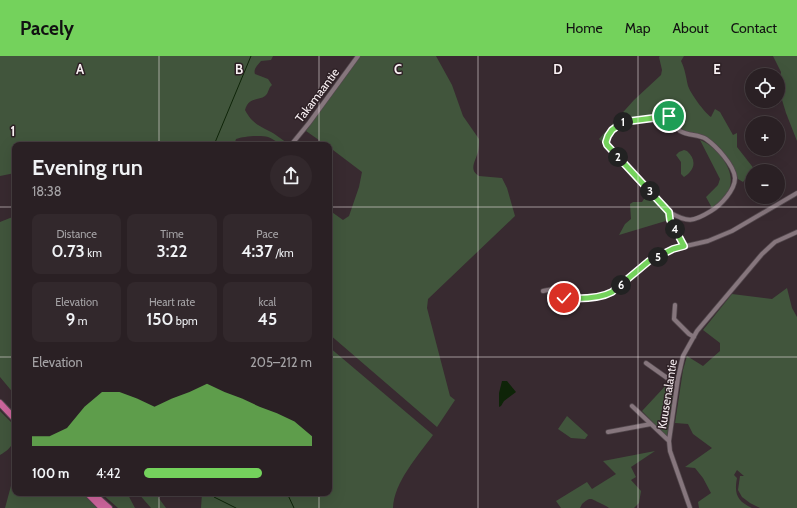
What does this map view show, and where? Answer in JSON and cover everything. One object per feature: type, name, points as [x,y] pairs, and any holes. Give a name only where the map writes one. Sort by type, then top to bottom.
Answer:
[{"type":"highway","points":[[0,402],[12,416]]},
{"type":"highway","points":[[90,496],[102,508]]},
{"type":"highway","points":[[95,496],[109,508]]},
{"type":"street","name":"Takamaantie","points":[[293,142],[309,124],[358,56]]},
{"type":"street","points":[[669,212],[684,220],[693,221],[714,209],[724,201],[733,185],[735,178],[733,169],[724,157],[706,139],[680,131],[669,116],[623,122],[612,130],[606,142],[607,145],[669,212],[670,220],[684,246]]},
{"type":"street","points":[[543,292],[553,289],[560,291],[564,298],[606,296],[649,261],[673,249],[708,241],[732,231],[797,193]]},
{"type":"street","name":"Kuusenalantie","points":[[690,508],[670,451],[669,441],[677,384],[683,356],[697,331],[762,254],[775,242],[797,232]]},
{"type":"street","points":[[675,305],[674,319],[694,337]]},
{"type":"street","points":[[646,363],[677,384]]},
{"type":"street","points":[[632,406],[669,441]]},
{"type":"street","points":[[608,432],[651,424]]},
{"type":"shaded area","points":[[0,56],[273,56],[271,60],[261,61],[255,70],[255,74],[268,79],[272,85],[265,96],[249,103],[245,110],[250,118],[256,123],[286,142],[276,142],[265,136],[257,136],[243,137],[236,139],[235,142],[12,142],[12,174],[0,176]]},
{"type":"shaded area","points":[[356,56],[436,56],[452,85],[463,116],[479,139],[478,150],[473,168],[474,171],[479,176],[502,178],[507,188],[515,216],[428,299],[427,308],[450,396],[455,400],[437,427],[332,337],[332,212],[343,220],[349,216],[359,187],[362,172],[332,149],[332,142],[322,142],[306,131]]},
{"type":"shaded area","points":[[684,56],[681,61],[688,86],[695,98],[711,117],[715,109],[720,112],[733,135],[737,133],[737,147],[750,164],[745,164],[745,180],[743,182],[738,179],[730,160],[715,143],[704,136],[683,130],[668,115],[623,121],[611,129],[605,145],[599,139],[634,100],[661,75],[662,70],[659,57]]},
{"type":"shaded area","points":[[773,56],[797,56],[797,141],[784,108],[785,68],[779,68]]},
{"type":"shaded area","points":[[700,140],[711,146],[720,155],[729,170],[731,177],[729,190],[720,202],[712,208],[706,197],[718,185],[720,179]]},
{"type":"shaded area","points":[[684,150],[690,154],[693,165],[691,171],[684,177],[681,174],[681,162],[676,155]]},
{"type":"shaded area","points":[[648,193],[668,212],[669,220],[619,235],[625,224],[631,219],[630,204],[633,202],[642,202]]},
{"type":"shaded area","points":[[12,217],[12,391],[0,377],[0,222]]},
{"type":"shaded area","points":[[787,288],[792,308],[797,317],[797,508],[760,508],[750,503],[742,497],[738,490],[740,476],[744,476],[737,470],[734,475],[737,478],[736,493],[743,503],[752,508],[699,508],[698,502],[711,493],[703,478],[695,468],[685,467],[712,448],[693,434],[688,424],[675,423],[683,370],[687,356],[703,366],[720,351],[720,343],[703,330],[732,294],[772,299]]},
{"type":"shaded area","points":[[332,350],[433,435],[402,479],[394,498],[393,508],[201,508],[202,496],[332,496]]},
{"type":"shaded area","points":[[502,381],[507,381],[516,392],[499,407],[499,393]]},
{"type":"shaded area","points":[[669,382],[675,385],[667,437],[642,411]]},
{"type":"shaded area","points":[[0,411],[12,423],[12,444],[8,450],[0,455]]},
{"type":"shaded area","points":[[567,416],[588,435],[585,439],[571,438],[558,429]]},
{"type":"shaded area","points":[[655,451],[631,467],[636,477],[631,480],[641,491],[639,503],[634,508],[609,508],[593,499],[589,499],[582,504],[580,508],[561,508],[556,501],[587,482],[592,489],[616,474],[603,461]]},
{"type":"shaded area","points":[[12,482],[12,496],[85,496],[97,508],[5,508]]},
{"type":"shaded area","points":[[104,496],[129,496],[135,508],[118,508]]},
{"type":"shaded area","points":[[141,496],[157,496],[166,508],[151,508]]},
{"type":"waterway","points":[[215,142],[251,56]]},
{"type":"waterway","points":[[213,496],[236,508]]},
{"type":"waterway","points":[[288,496],[294,508]]},
{"type":"route","points":[[564,298],[606,296],[649,261],[673,249],[684,246],[670,220],[669,212],[607,145],[606,142],[612,130],[623,122],[669,116]]}]
